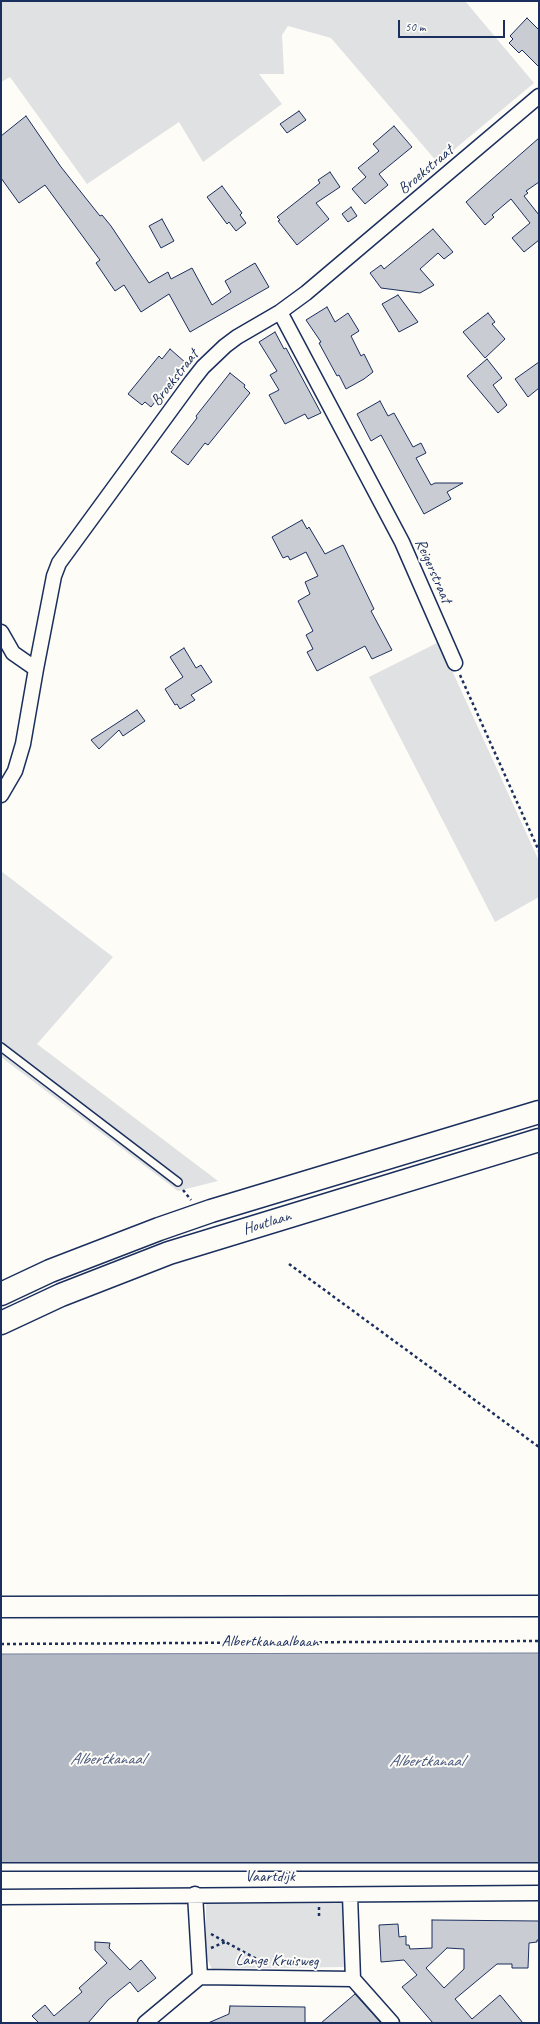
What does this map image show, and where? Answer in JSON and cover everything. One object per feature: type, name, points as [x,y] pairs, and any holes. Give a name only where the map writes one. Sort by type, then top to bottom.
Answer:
[{"type":"main road","name":"Houtlaan","points":[[1,1294],[50,1271],[159,1229],[211,1211],[539,1112]]},
{"type":"main road","name":"Houtlaan","points":[[1,1323],[61,1295],[169,1253],[539,1140]]},
{"type":"street","name":"Broekstraat","points":[[1,794],[15,771],[24,744],[36,669],[54,576],[66,552],[203,367],[237,337],[280,312],[323,280],[539,96]]},
{"type":"street","name":"Reigerstraat","points":[[280,312],[402,542],[455,663]]},
{"type":"street","points":[[1,632],[13,653],[36,669]]},
{"type":"street","points":[[1,1608],[539,1606]]},
{"type":"street","points":[[145,2023],[200,1977],[195,1894]]},
{"type":"street","name":"Vaartdijk","points":[[1,1897],[195,1894],[539,1894]]},
{"type":"street","points":[[350,1895],[354,1979],[392,2023]]},
{"type":"street","name":"Lange Kruisweg","points":[[200,1977],[354,1979]]},
{"type":"lane","points":[[1,1047],[178,1182]]},
{"type":"lane","name":"Vaartdijk","points":[[1,1867],[539,1867]]},
{"type":"path","points":[[455,663],[539,851]]},
{"type":"path","points":[[289,1264],[539,1448]]},
{"type":"path","name":"Albertkanaalbaan","points":[[1,1644],[539,1641]]},
{"type":"path","points":[[196,1919],[210,1934],[265,1964],[284,1962],[318,1963],[326,1978]]},
{"type":"shaded area","points":[[1,1],[465,1],[534,83],[438,163],[331,38],[288,26],[282,35],[284,74],[259,74],[282,104],[203,162],[179,122],[87,184],[10,77],[1,82]]},
{"type":"shaded area","points":[[439,642],[539,861],[539,897],[495,922],[369,677]]},
{"type":"shaded area","points":[[1,871],[113,957],[37,1044],[218,1181],[178,1191],[1,1057]]},
{"type":"shaded area","points":[[342,1903],[344,1967],[212,1969],[206,1956],[206,1904]]},
{"type":"water","name":"Albertkanaal","points":[[539,1653],[539,1863],[1,1866],[1,1654]]},
{"type":"building","points":[[527,18],[539,30],[539,67],[522,50],[519,53],[509,43],[513,39],[510,36]]},
{"type":"building","points":[[299,111],[306,120],[287,133],[280,124]]},
{"type":"building","points":[[26,116],[61,167],[100,216],[102,215],[111,226],[149,283],[168,272],[171,279],[192,268],[212,305],[231,292],[225,281],[255,263],[269,287],[190,332],[169,294],[141,312],[124,285],[115,291],[96,263],[100,260],[45,185],[19,203],[1,178],[1,136]]},
{"type":"building","points":[[394,126],[412,147],[379,174],[388,185],[365,204],[352,189],[366,177],[358,168],[379,151],[373,144]]},
{"type":"building","points":[[539,138],[539,182],[526,191],[528,193],[524,196],[539,215],[539,240],[524,252],[512,238],[530,223],[511,199],[492,215],[494,217],[485,225],[466,202]]},
{"type":"building","points":[[330,172],[340,187],[316,203],[329,219],[297,245],[278,221],[280,220],[277,217],[320,183],[318,180]]},
{"type":"building","points":[[222,186],[242,213],[240,215],[246,223],[236,231],[229,222],[227,224],[207,197]]},
{"type":"building","points":[[351,207],[357,216],[348,222],[342,214]]},
{"type":"building","points":[[162,219],[174,241],[161,248],[149,226]]},
{"type":"building","points":[[433,229],[453,252],[444,259],[438,253],[420,269],[434,285],[420,293],[381,288],[370,273],[381,265],[384,269]]},
{"type":"building","points":[[398,295],[418,322],[399,332],[382,304]]},
{"type":"building","points":[[327,307],[335,322],[348,313],[359,331],[351,336],[361,356],[364,354],[373,372],[346,389],[319,343],[321,342],[306,320]]},
{"type":"building","points":[[488,313],[495,322],[492,324],[505,339],[485,358],[463,332]]},
{"type":"building","points":[[275,332],[284,349],[286,348],[321,413],[308,419],[305,414],[285,424],[269,395],[279,390],[270,375],[277,371],[259,342]]},
{"type":"building","points":[[170,349],[186,363],[151,407],[145,402],[142,405],[128,394],[159,356],[162,359]]},
{"type":"building","points":[[487,359],[502,378],[493,385],[507,405],[498,413],[467,376]]},
{"type":"building","points":[[539,362],[539,388],[528,397],[515,379]]},
{"type":"building","points":[[230,373],[245,385],[244,387],[250,393],[208,445],[205,443],[188,465],[171,452],[197,418],[196,416]]},
{"type":"building","points":[[380,401],[388,416],[394,413],[413,447],[421,443],[426,453],[416,458],[431,485],[435,483],[463,483],[447,492],[451,499],[424,514],[381,435],[371,441],[357,414]]},
{"type":"building","points":[[302,520],[307,529],[309,527],[325,554],[343,545],[374,609],[371,611],[392,650],[372,659],[365,646],[317,671],[307,652],[313,649],[306,635],[313,631],[298,601],[310,594],[305,582],[318,576],[306,552],[290,560],[288,556],[283,558],[272,537]]},
{"type":"building","points":[[184,648],[196,668],[201,665],[212,682],[191,695],[195,700],[180,709],[177,704],[175,705],[165,689],[183,677],[170,657]]},
{"type":"building","points":[[137,710],[145,721],[123,736],[119,730],[99,749],[91,740]]},
{"type":"building","points":[[432,1920],[539,1921],[539,1940],[537,1940],[537,1942],[529,1943],[528,1968],[512,1968],[512,1964],[497,1964],[455,1999],[472,2019],[500,1995],[523,2023],[433,2023],[402,1987],[417,1975],[404,1960],[381,1962],[379,1925],[398,1924],[399,1937],[406,1936],[406,1945],[409,1945],[410,1949],[432,1948]],"holes":[[[447,1948],[464,1949],[464,1969],[444,1988],[426,1968]]]},
{"type":"building","points":[[95,1942],[110,1943],[109,1948],[130,1970],[141,1960],[156,1978],[138,1992],[130,1982],[108,2000],[88,2023],[39,2023],[32,2016],[45,2005],[54,2016],[82,1992],[79,1988],[107,1963],[95,1950]]},
{"type":"building","points":[[355,1994],[381,2023],[321,2023]]},
{"type":"building","points":[[230,2006],[305,2007],[305,2023],[208,2023],[229,2014]]}]
